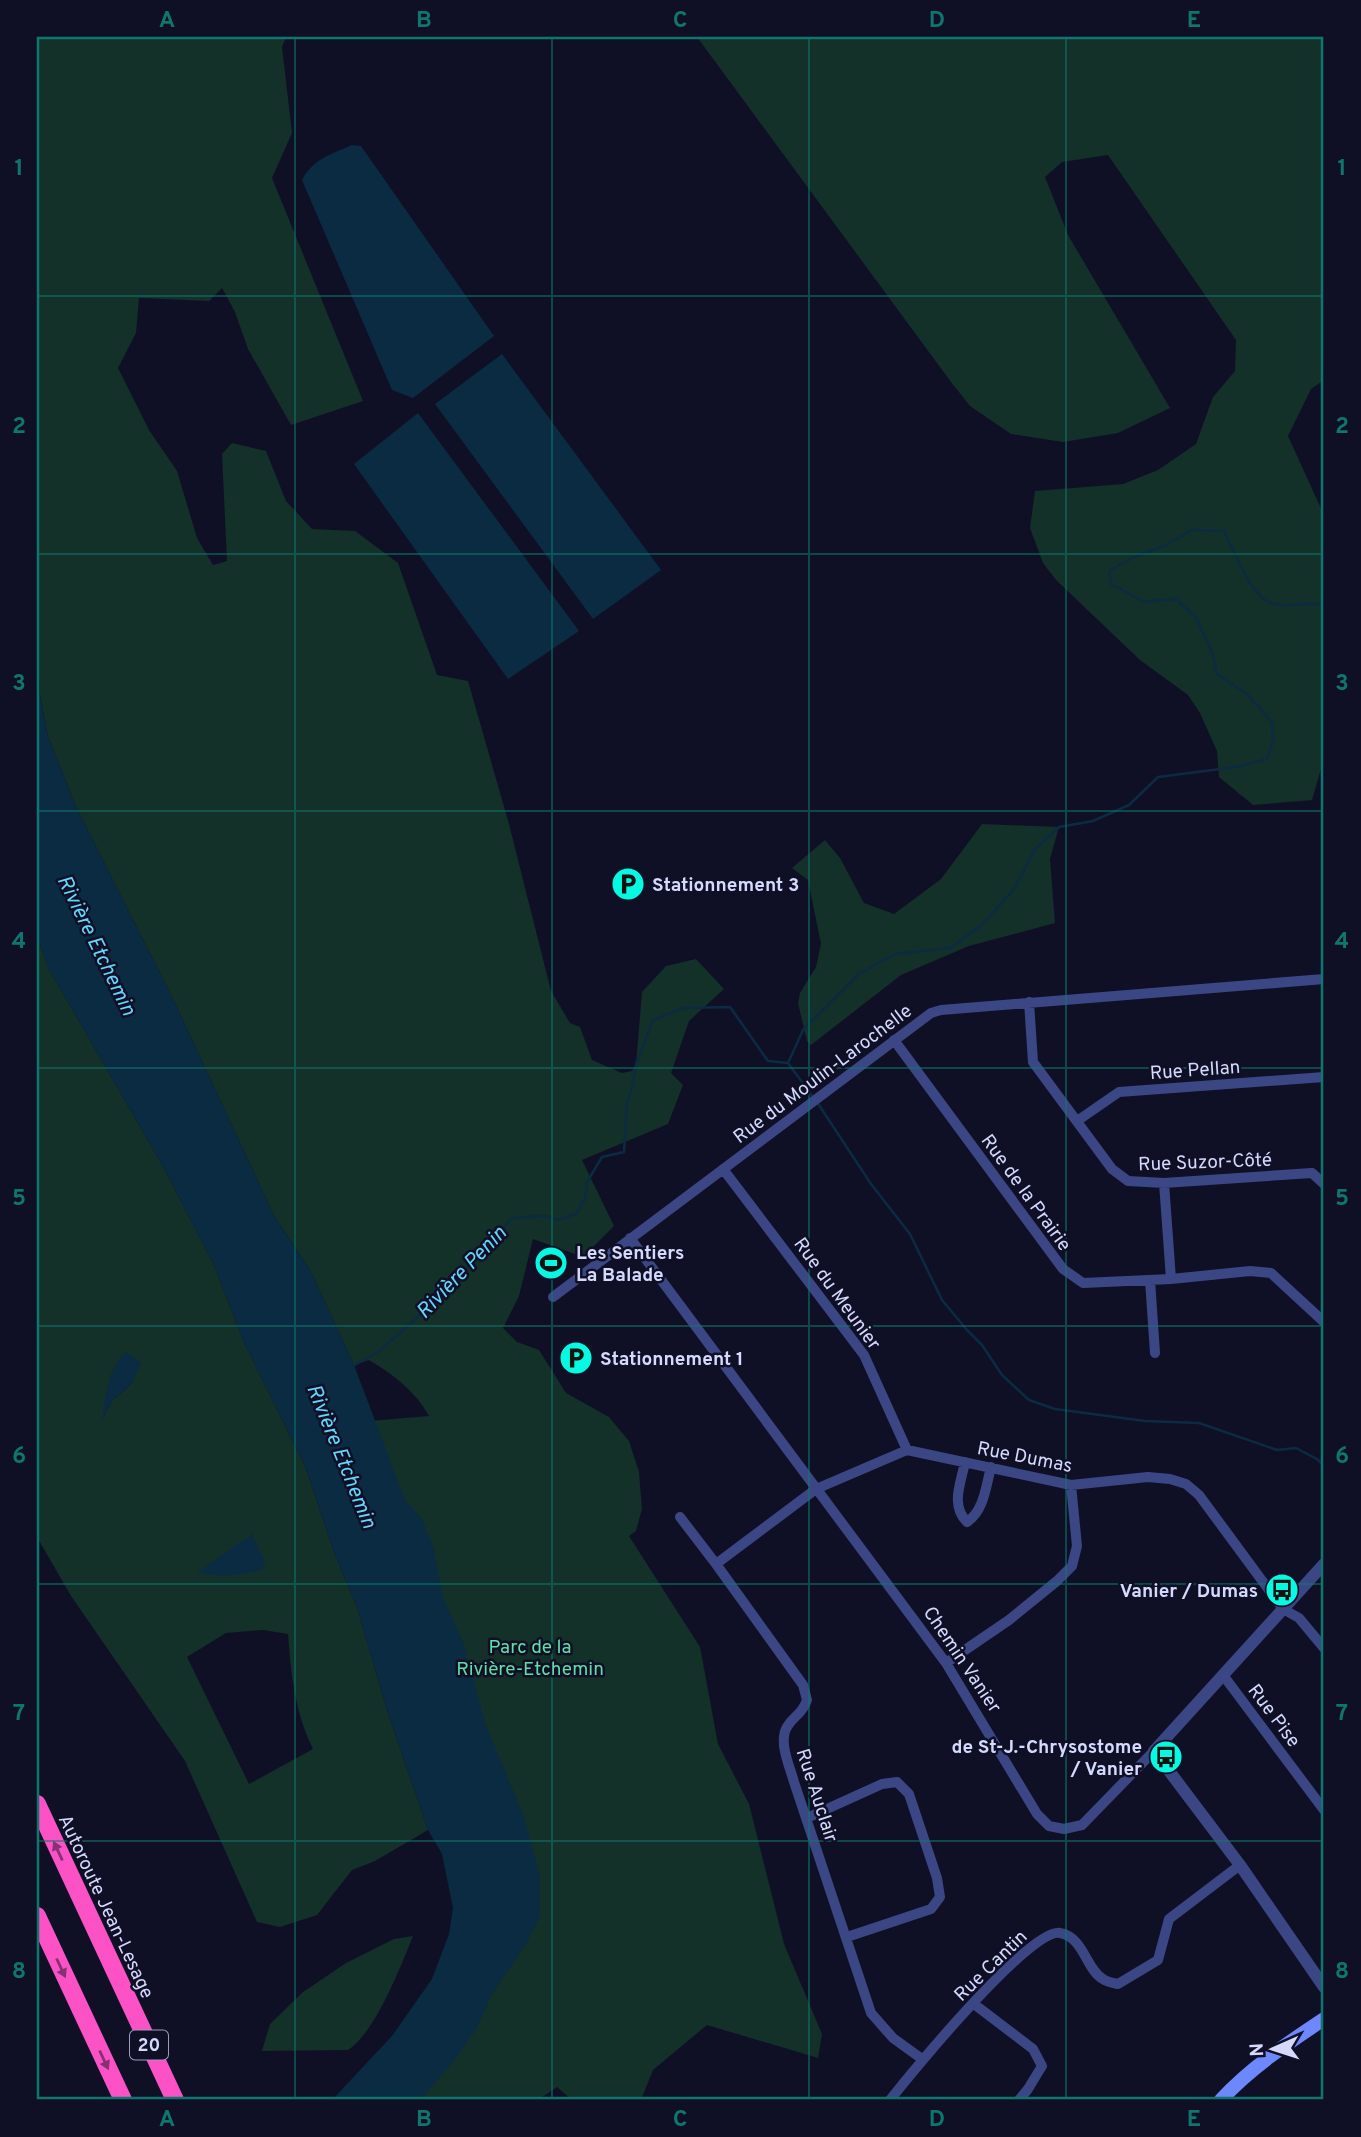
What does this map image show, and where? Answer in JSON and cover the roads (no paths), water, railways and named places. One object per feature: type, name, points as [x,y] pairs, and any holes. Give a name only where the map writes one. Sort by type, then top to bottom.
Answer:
[{"type":"highway","name":"Autoroute Jean-Lesage","points":[[37,1804],[176,2100]]},
{"type":"highway","name":"20","points":[[37,1916],[124,2100]]},
{"type":"main road","points":[[1221,2100],[1267,2059],[1324,2019]]},
{"type":"street","name":"Rue du Moulin-Larochelle","points":[[552,1297],[931,1013],[1029,1002],[1324,979]]},
{"type":"street","name":"Rue Suzor-Côté","points":[[1029,1002],[1033,1062],[1112,1170],[1128,1181],[1164,1183],[1312,1174],[1324,1184]]},
{"type":"street","name":"Rue de la Prairie","points":[[894,1040],[1063,1269],[1083,1283],[1171,1279],[1250,1270],[1270,1273],[1324,1322]]},
{"type":"street","name":"Rue Pellan","points":[[1077,1121],[1119,1091],[1324,1077]]},
{"type":"street","name":"Rue du Meunier","points":[[723,1169],[864,1355],[907,1450]]},
{"type":"street","points":[[1164,1183],[1171,1279]]},
{"type":"street","name":"Chemin Vanier","points":[[630,1238],[946,1662],[1037,1814],[1049,1826],[1064,1829],[1082,1825],[1154,1751],[1324,1564]]},
{"type":"street","points":[[1150,1280],[1155,1353]]},
{"type":"street","points":[[716,1564],[816,1489],[907,1450]]},
{"type":"street","name":"Rue Dumas","points":[[907,1450],[1071,1485],[1148,1477],[1170,1479],[1186,1485],[1199,1495],[1283,1609],[1299,1618],[1324,1648]]},
{"type":"street","points":[[965,1462],[956,1503],[959,1515],[967,1522],[982,1503],[990,1467]]},
{"type":"street","points":[[946,1662],[1009,1620],[1072,1566],[1077,1546],[1071,1485]]},
{"type":"street","name":"Rue Auclair","points":[[680,1517],[803,1685],[807,1700],[803,1711],[786,1728],[783,1744],[794,1782],[871,2013],[892,2038],[922,2059]]},
{"type":"street","name":"Rue Pise","points":[[1223,1675],[1324,1810]]},
{"type":"street","points":[[1154,1751],[1240,1865],[1324,1987]]},
{"type":"street","points":[[807,1818],[882,1784],[897,1782],[909,1794],[940,1897],[931,1909],[847,1937]]},
{"type":"street","name":"Rue Cantin","points":[[890,2100],[922,2059],[1011,1964],[1044,1938],[1056,1932],[1067,1935],[1076,1942],[1101,1979],[1118,1984],[1158,1960],[1169,1919],[1240,1865]]},
{"type":"street","points":[[974,2004],[1033,2049],[1042,2066],[1019,2100]]},
{"type":"water","points":[[352,145],[361,146],[494,336],[413,398],[392,390],[302,180],[317,162]]},
{"type":"water","points":[[502,354],[661,570],[593,619],[435,404]]},
{"type":"water","points":[[418,413],[579,631],[508,679],[354,464]]},
{"type":"water","name":"Rivière Etchemin","points":[[37,648],[40,695],[48,737],[76,807],[173,999],[274,1216],[311,1272],[354,1365],[405,1500],[422,1519],[434,1550],[443,1598],[464,1644],[485,1723],[524,1817],[540,1877],[540,1916],[526,1944],[492,1994],[477,2028],[454,2061],[420,2100],[332,2100],[392,2036],[432,1979],[449,1934],[453,1908],[442,1854],[428,1830],[386,1707],[357,1607],[335,1555],[305,1466],[243,1340],[215,1267],[164,1168],[49,969],[37,937]]},
{"type":"water","points":[[126,1352],[141,1363],[132,1383],[112,1401],[102,1419],[112,1374]]},
{"type":"water","points":[[252,1534],[265,1563],[262,1570],[230,1575],[198,1572]]},
{"type":"waterway","name":"Rivière Penin","points":[[353,1366],[378,1352],[441,1297],[512,1218],[546,1216],[558,1220],[576,1214],[585,1199],[587,1182],[602,1157],[624,1152],[627,1103],[636,1064],[653,1020],[683,1008],[730,1007],[768,1061],[788,1063],[803,1030],[860,973],[895,954],[950,948],[983,924],[1014,889],[1035,849],[1059,827],[1093,821],[1129,805],[1158,777],[1236,767],[1267,759],[1273,741],[1272,722],[1248,695],[1217,674],[1212,652],[1196,618],[1176,599],[1144,602],[1111,584],[1109,571],[1192,530],[1224,531],[1251,584],[1266,600],[1280,605],[1324,605]]},
{"type":"waterway","points":[[788,1063],[813,1097]]},
{"type":"waterway","points":[[817,1102],[871,1184],[910,1234],[942,1300],[982,1345],[1002,1375],[1029,1400],[1055,1409],[1145,1421],[1199,1423],[1277,1450],[1296,1448],[1317,1459],[1324,1466]]},
{"type":"place","name":"Stationnement 3","points":[[628,884]]},
{"type":"place","name":"Les Sentiers La Balade","points":[[551,1263]]},
{"type":"place","name":"Stationnement 1","points":[[576,1358]]},
{"type":"place","name":"Vanier / Dumas","points":[[1282,1590]]},
{"type":"place","name":"de St-J.-Chrysostome / Vanier","points":[[1166,1757]]},
{"type":"park label","name":"Parc de la Rivière-Etchemin","points":[[530,1657]]}]
